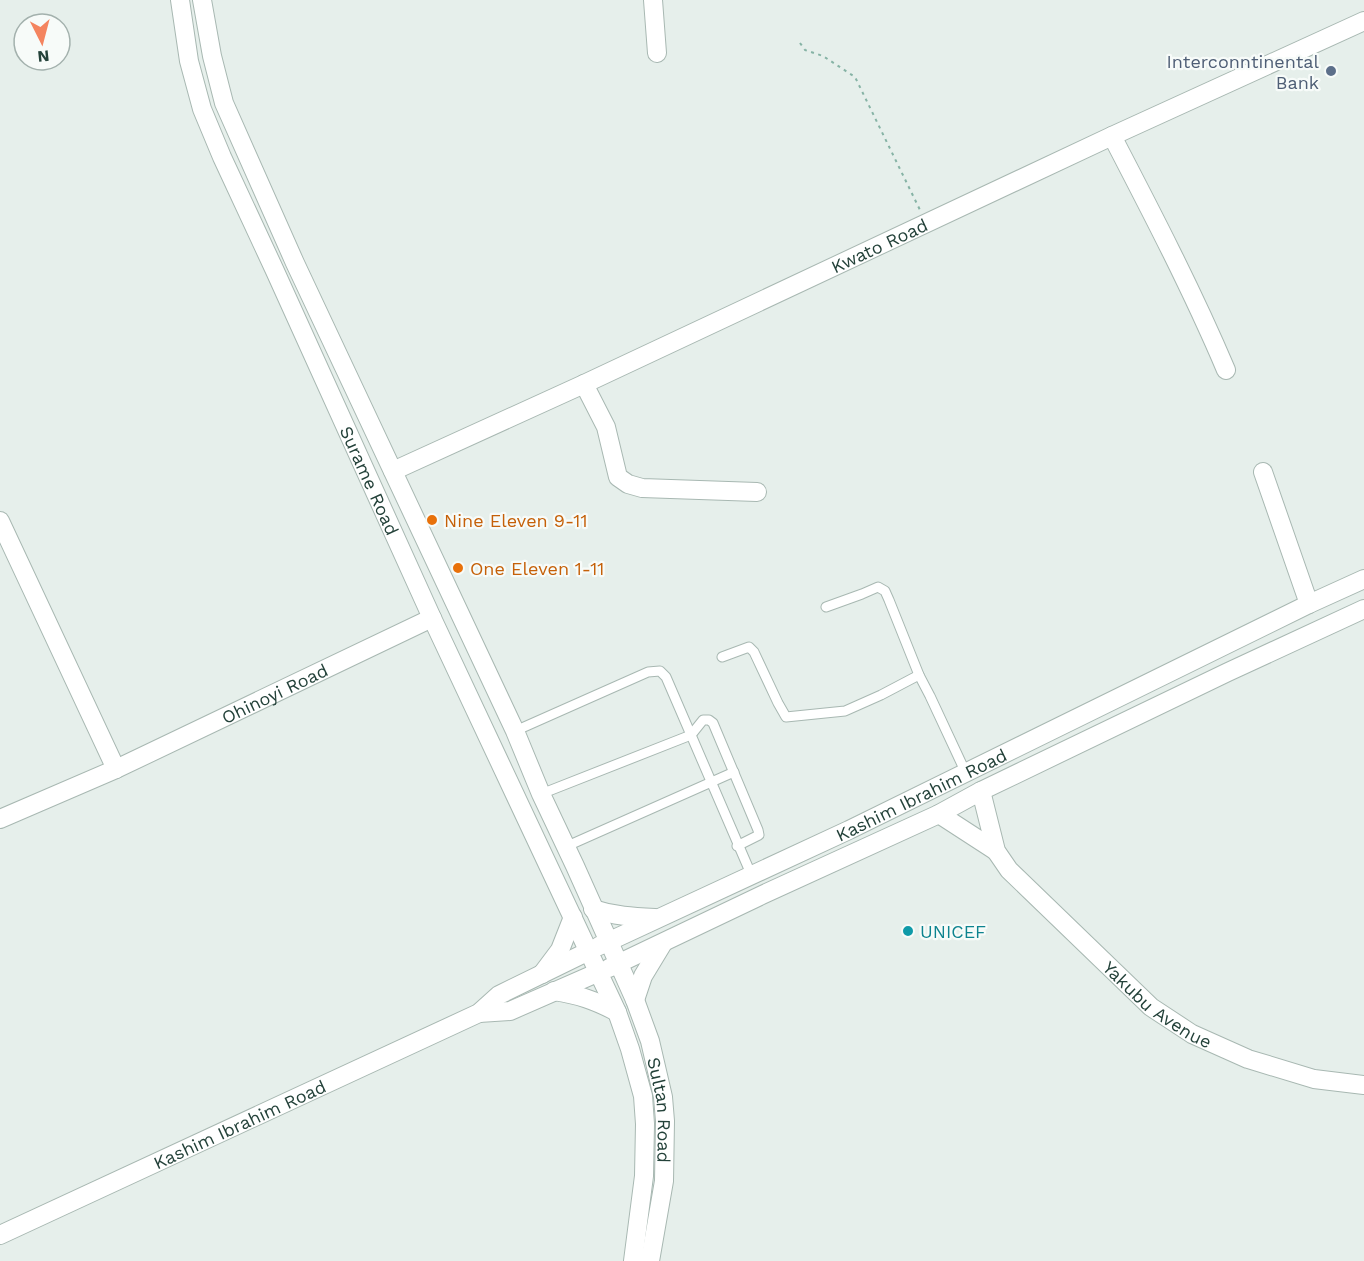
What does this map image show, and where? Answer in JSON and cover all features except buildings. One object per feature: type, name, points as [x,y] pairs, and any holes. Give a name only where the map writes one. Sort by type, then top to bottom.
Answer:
[{"type":"street","name":"Surame Road","points":[[180,0],[189,61],[202,110],[222,157],[432,618],[599,972]]},
{"type":"street","name":"Surame Road","points":[[202,0],[212,56],[224,103],[295,262],[515,731],[618,964]]},
{"type":"street","points":[[653,0],[657,53]]},
{"type":"street","name":"Kwato Road","points":[[393,471],[1364,21]]},
{"type":"street","points":[[1112,136],[1164,234],[1226,369]]},
{"type":"street","points":[[584,384],[606,427],[618,477],[628,484],[642,488],[757,492]]},
{"type":"street","points":[[1263,472],[1309,604]]},
{"type":"street","points":[[0,522],[116,769]]},
{"type":"street","name":"Kashim Ibrahim Road","points":[[0,1235],[479,1013],[499,995],[751,874],[849,830],[965,771],[1364,579]]},
{"type":"street","name":"Kashim Ibrahim Road","points":[[479,1013],[510,1011],[618,964],[939,814],[981,791],[1364,609]]},
{"type":"street","name":"Ohinoyi Road","points":[[5,813],[116,769],[432,618]]},
{"type":"street","points":[[1216,650],[1228,672]]},
{"type":"street","name":"Yakubu Avenue","points":[[981,791],[996,851],[1009,870],[1151,1007],[1192,1034],[1248,1059],[1314,1079],[1364,1085]]},
{"type":"street","name":"Yakubu Avenue","points":[[939,814],[996,851]]},
{"type":"street","points":[[593,909],[625,917],[660,918]]},
{"type":"street","points":[[542,974],[560,950],[573,917]]},
{"type":"street","points":[[635,1000],[643,976],[664,942]]},
{"type":"street","name":"Sultan Road","points":[[618,964],[635,1000],[650,1041],[663,1096],[664,1181],[650,1261]]},
{"type":"street","name":"Sultan Road","points":[[599,972],[617,1012],[643,1096],[644,1176],[633,1261]]},
{"type":"street","points":[[554,991],[595,1001],[617,1012]]},
{"type":"lane","points":[[826,607],[878,587],[885,591],[919,675],[965,771]]},
{"type":"lane","points":[[722,657],[748,647],[754,652],[786,717],[845,711],[919,675]]},
{"type":"lane","points":[[515,731],[648,672],[660,671],[666,677],[751,874]]},
{"type":"lane","points":[[541,794],[692,735],[703,720],[710,720],[758,830],[759,835],[738,846]]},
{"type":"lane","points":[[566,847],[734,772]]},
{"type":"path","points":[[800,43],[805,50],[823,56],[855,77],[926,223]]},
{"type":"place","name":"Interconntinental Bank","points":[[1331,71]]},
{"type":"place","name":"Nine Eleven 9-11","points":[[432,520]]},
{"type":"place","name":"One Eleven 1-11","points":[[458,568]]},
{"type":"place","name":"UNICEF","points":[[908,931]]}]
